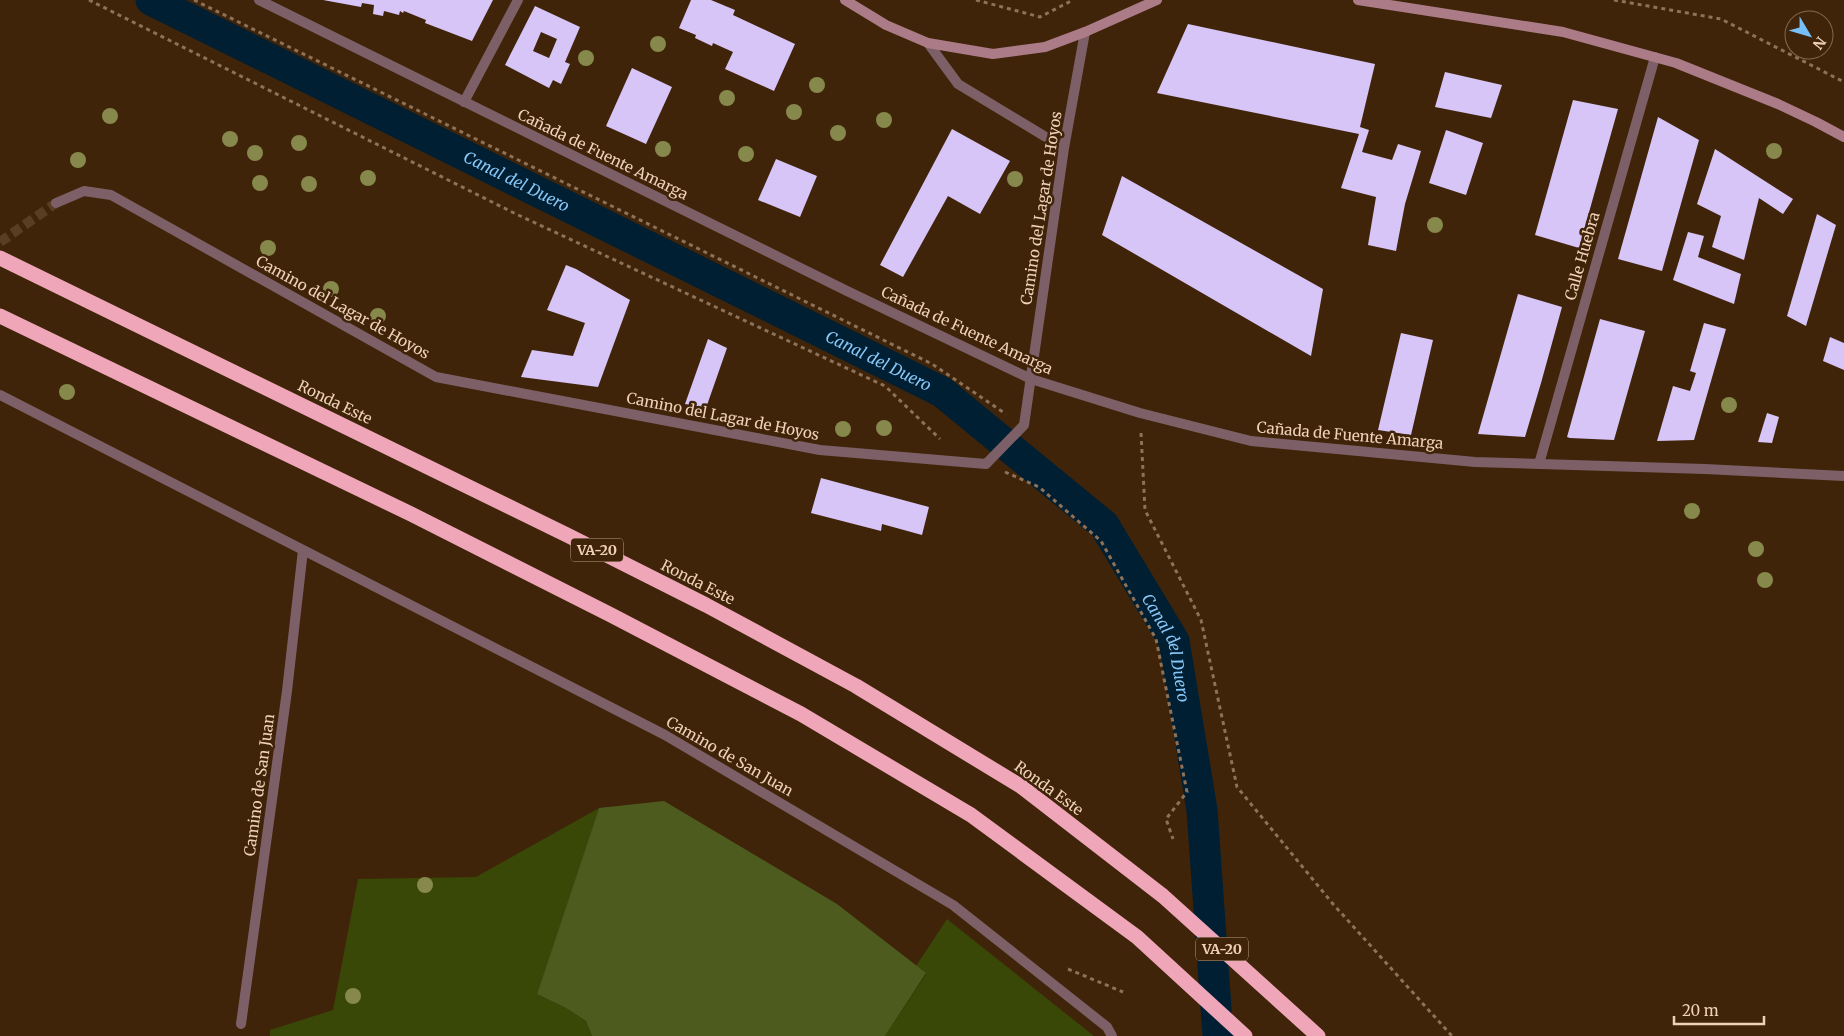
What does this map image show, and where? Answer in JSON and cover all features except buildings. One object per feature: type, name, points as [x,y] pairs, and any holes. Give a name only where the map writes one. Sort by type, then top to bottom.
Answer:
[{"type":"highway","name":"Ronda Este","points":[[0,258],[576,539],[706,605],[856,686],[1022,787],[1163,896],[1318,1036]]},
{"type":"highway","points":[[0,316],[419,518],[603,610],[802,714],[971,815],[1137,937],[1244,1036]]},
{"type":"street","name":"Cañada de Fuente Amarga","points":[[259,0],[847,292],[1030,379],[1140,413],[1251,441],[1475,462],[1844,476]]},
{"type":"street","points":[[464,102],[518,0]]},
{"type":"street","points":[[845,0],[886,25],[928,44],[993,54],[1045,47],[1085,32],[1157,0]]},
{"type":"street","points":[[1358,0],[1563,32],[1676,63],[1778,104],[1844,137]]},
{"type":"street","name":"Camino del Lagar de Hoyos","points":[[1024,425],[1064,148],[1085,32]]},
{"type":"street","points":[[928,44],[958,84],[1064,148]]},
{"type":"street","name":"Calle Huebra","points":[[1539,464],[1654,57]]},
{"type":"street","name":"Camino del Lagar de Hoyos","points":[[56,203],[84,191],[111,194],[436,377],[820,450],[986,464]]},
{"type":"street","name":"Camino de San Juan","points":[[0,395],[665,735],[953,905],[1107,1027],[1112,1036]]},
{"type":"street","points":[[986,464],[1024,425]]},
{"type":"street","name":"Camino de San Juan","points":[[241,1024],[287,691],[303,550]]},
{"type":"path","points":[[89,0],[516,214],[885,386],[964,462]]},
{"type":"path","points":[[194,0],[932,364],[1024,425]]},
{"type":"path","points":[[976,0],[1040,17],[1072,0]]},
{"type":"path","points":[[1614,0],[1721,19],[1844,82]]},
{"type":"path","points":[[1140,413],[1145,510],[1201,620],[1237,787],[1333,904],[1452,1036]]},
{"type":"path","points":[[986,464],[1039,487],[1102,541],[1156,639],[1187,792],[1166,819],[1173,839]]},
{"type":"green space","points":[[664,801],[837,904],[926,973],[885,1036],[592,1036],[586,1021],[566,1008],[537,994],[599,808]]},
{"type":"green space","points":[[599,808],[537,994],[566,1008],[586,1021],[592,1036],[270,1036],[270,1030],[333,1010],[358,879],[476,877]]},
{"type":"green space","points":[[947,919],[1094,1036],[885,1036],[926,974],[916,966]]},
{"type":"waterway","name":"Canal del Duero","points":[[151,0],[942,392],[1104,525],[1174,641],[1202,810],[1218,1036]]},
{"type":"tunnel","points":[[0,242],[56,203]]}]
